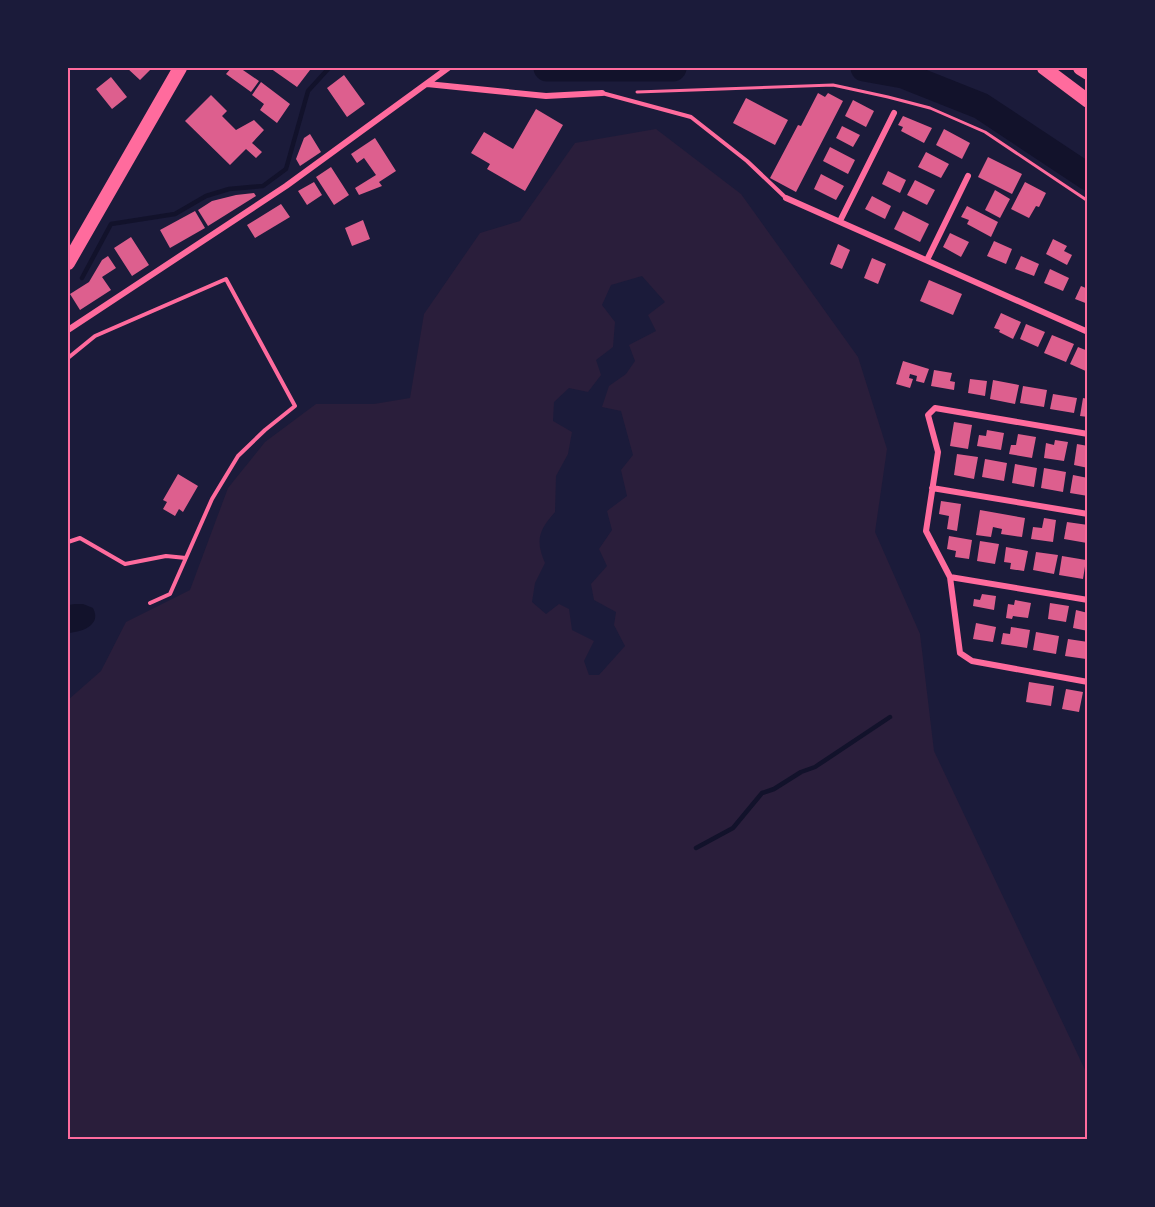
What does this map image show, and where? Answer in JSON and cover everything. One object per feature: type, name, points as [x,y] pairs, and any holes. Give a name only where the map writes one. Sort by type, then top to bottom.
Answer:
[{"type":"highway","points":[[68,263],[180,68]]},
{"type":"highway","points":[[1044,68],[1088,101]]},
{"type":"highway","points":[[1080,68],[1088,73]]},
{"type":"street","points":[[68,330],[286,186],[448,68]]},
{"type":"street","points":[[427,84],[546,96],[602,93]]},
{"type":"street","points":[[840,221],[894,113]]},
{"type":"street","points":[[927,260],[968,176]]},
{"type":"street","points":[[786,198],[1088,332]]},
{"type":"street","points":[[1088,434],[935,408],[928,415],[938,453],[926,531],[950,577],[960,653],[972,661],[1088,682]]},
{"type":"street","points":[[932,488],[1088,514]]},
{"type":"street","points":[[950,577],[1088,600]]},
{"type":"lane","points":[[602,93],[691,117],[747,161],[786,198]]},
{"type":"lane","points":[[68,358],[95,336],[226,279],[295,406],[238,456],[212,499],[170,594],[150,603]]},
{"type":"lane","points":[[68,542],[80,538],[125,564],[166,556],[186,558]]},
{"type":"path","points":[[638,92],[833,85],[888,97],[930,108],[985,132],[1088,201]]},
{"type":"shaded area","points":[[656,129],[741,194],[858,357],[887,449],[875,532],[920,634],[934,751],[1087,1074],[1087,1139],[68,1139],[68,700],[101,671],[126,622],[190,590],[228,488],[265,442],[316,404],[374,404],[410,398],[424,314],[480,233],[520,221],[575,143]],"holes":[[[642,276],[665,302],[648,315],[656,331],[629,345],[635,361],[626,374],[609,386],[602,407],[621,411],[633,455],[621,470],[627,496],[607,511],[612,530],[599,549],[607,566],[591,584],[594,600],[616,612],[614,625],[625,646],[599,675],[589,675],[584,661],[594,641],[572,630],[569,609],[559,604],[546,614],[532,602],[535,583],[545,563],[540,548],[540,536],[545,524],[555,512],[556,476],[568,454],[572,432],[553,421],[554,402],[569,388],[588,392],[601,375],[596,360],[613,347],[615,322],[602,305],[611,285]]]},
{"type":"shaded area","points":[[75,604],[93,608],[95,619],[84,629],[68,633],[68,605]]},
{"type":"building","points":[[127,68],[152,68],[140,80]]},
{"type":"building","points":[[231,68],[240,68],[259,81],[251,92],[226,74]]},
{"type":"building","points":[[270,68],[306,68],[310,70],[297,87]]},
{"type":"building","points":[[344,75],[365,104],[347,117],[327,88]]},
{"type":"building","points":[[111,77],[127,97],[112,109],[96,89]]},
{"type":"building","points":[[261,82],[290,104],[277,123],[260,110],[264,104],[252,95]]},
{"type":"building","points":[[818,93],[825,97],[828,93],[843,101],[796,192],[770,178]]},
{"type":"building","points":[[211,95],[227,111],[222,116],[236,130],[254,120],[264,130],[252,143],[262,152],[256,158],[246,149],[230,165],[185,121]]},
{"type":"building","points":[[746,98],[788,120],[775,145],[733,123]]},
{"type":"building","points":[[853,100],[874,111],[866,127],[845,116]]},
{"type":"building","points":[[536,109],[563,125],[525,191],[487,169],[490,164],[471,153],[484,132],[513,149]]},
{"type":"building","points":[[903,116],[932,128],[924,143],[901,131],[903,127],[898,125]]},
{"type":"building","points":[[842,126],[860,135],[853,147],[836,138]]},
{"type":"building","points":[[944,129],[970,143],[962,159],[936,145]]},
{"type":"building","points":[[310,134],[321,152],[300,166],[296,159],[304,138]]},
{"type":"building","points":[[375,138],[396,171],[379,182],[382,186],[359,195],[355,188],[376,175],[364,158],[357,163],[351,154]]},
{"type":"building","points":[[830,147],[855,160],[848,174],[823,161]]},
{"type":"building","points":[[926,152],[949,164],[941,178],[918,167]]},
{"type":"building","points":[[988,157],[1022,174],[1012,194],[978,177]]},
{"type":"building","points":[[331,167],[349,195],[334,205],[316,177]]},
{"type":"building","points":[[888,171],[906,180],[900,193],[882,184]]},
{"type":"building","points":[[821,174],[844,186],[836,200],[814,189]]},
{"type":"building","points":[[915,180],[935,190],[927,205],[907,195]]},
{"type":"building","points":[[314,182],[322,195],[307,205],[298,191]]},
{"type":"building","points":[[1025,182],[1046,193],[1039,207],[1036,206],[1029,218],[1011,209]]},
{"type":"building","points":[[995,190],[1010,199],[1000,218],[985,210]]},
{"type":"building","points":[[254,193],[256,196],[208,226],[198,210],[212,201]]},
{"type":"building","points":[[872,196],[891,206],[885,219],[865,209]]},
{"type":"building","points":[[281,204],[290,217],[255,238],[247,225]]},
{"type":"building","points":[[967,206],[998,222],[991,237],[967,224],[969,220],[961,217]]},
{"type":"building","points":[[195,211],[205,228],[170,248],[160,230]]},
{"type":"building","points":[[903,211],[929,224],[920,242],[894,229]]},
{"type":"building","points":[[363,220],[370,239],[352,246],[345,228]]},
{"type":"building","points":[[950,233],[969,242],[961,257],[943,247]]},
{"type":"building","points":[[131,237],[149,265],[132,276],[114,248]]},
{"type":"building","points":[[1053,239],[1067,246],[1064,251],[1072,255],[1067,265],[1046,254]]},
{"type":"building","points":[[994,241],[1012,249],[1006,264],[987,256]]},
{"type":"building","points":[[838,244],[850,250],[842,269],[830,264]]},
{"type":"building","points":[[108,256],[116,268],[102,277],[111,290],[80,310],[70,294],[89,282],[102,260]]},
{"type":"building","points":[[1021,256],[1039,264],[1034,276],[1015,269]]},
{"type":"building","points":[[872,258],[886,264],[878,284],[864,278]]},
{"type":"building","points":[[1050,269],[1069,278],[1063,291],[1044,283]]},
{"type":"building","points":[[929,280],[962,294],[953,315],[920,301]]},
{"type":"building","points":[[1081,286],[1088,289],[1088,304],[1075,299]]},
{"type":"building","points":[[1001,313],[1021,322],[1013,339],[994,328]]},
{"type":"building","points":[[1026,324],[1045,332],[1038,347],[1020,339]]},
{"type":"building","points":[[1052,335],[1074,344],[1066,362],[1044,353]]},
{"type":"building","points":[[1078,347],[1088,351],[1088,372],[1070,364]]},
{"type":"building","points":[[903,361],[929,369],[924,383],[916,381],[917,376],[910,374],[909,378],[913,379],[910,388],[896,384]]},
{"type":"building","points":[[934,370],[952,373],[950,381],[955,382],[954,390],[931,386]]},
{"type":"building","points":[[970,379],[987,381],[985,396],[968,393]]},
{"type":"building","points":[[993,380],[1019,385],[1015,404],[990,399]]},
{"type":"building","points":[[1023,386],[1047,390],[1044,407],[1020,403]]},
{"type":"building","points":[[1053,394],[1077,398],[1074,413],[1050,409]]},
{"type":"building","points":[[1083,398],[1088,399],[1088,417],[1080,416]]},
{"type":"building","points":[[954,422],[972,425],[968,449],[950,446]]},
{"type":"building","points":[[987,430],[1004,433],[1001,450],[977,446],[979,435],[986,436]]},
{"type":"building","points":[[1018,434],[1036,437],[1032,458],[1009,454],[1011,445],[1016,445]]},
{"type":"building","points":[[1055,440],[1068,442],[1064,461],[1044,458],[1046,443],[1054,445]]},
{"type":"building","points":[[1077,444],[1088,446],[1088,468],[1074,465]]},
{"type":"building","points":[[957,454],[978,457],[974,479],[954,475]]},
{"type":"building","points":[[985,459],[1007,463],[1004,481],[982,477]]},
{"type":"building","points":[[1015,464],[1037,468],[1034,487],[1012,483]]},
{"type":"building","points":[[1044,468],[1066,472],[1063,492],[1041,488]]},
{"type":"building","points":[[178,474],[198,486],[183,512],[179,509],[175,516],[163,509],[167,502],[163,500]]},
{"type":"building","points":[[1073,475],[1088,478],[1088,496],[1070,493]]},
{"type":"building","points":[[941,501],[961,504],[957,531],[947,529],[949,516],[939,514]]},
{"type":"building","points":[[980,510],[1025,518],[1022,537],[1001,534],[1002,529],[993,527],[991,537],[976,535]]},
{"type":"building","points":[[1044,518],[1056,520],[1053,542],[1031,539],[1033,527],[1042,528]]},
{"type":"building","points":[[1067,522],[1088,525],[1087,543],[1064,539]]},
{"type":"building","points":[[949,536],[972,540],[969,559],[955,557],[956,551],[947,549]]},
{"type":"building","points":[[980,541],[999,544],[995,564],[977,561]]},
{"type":"building","points":[[1006,547],[1028,551],[1024,571],[1010,569],[1011,563],[1004,562]]},
{"type":"building","points":[[1036,552],[1058,555],[1054,574],[1033,570]]},
{"type":"building","points":[[1062,556],[1086,560],[1083,579],[1059,575]]},
{"type":"building","points":[[982,594],[996,596],[994,610],[973,606],[974,599],[980,600]]},
{"type":"building","points":[[1015,600],[1031,603],[1028,618],[1013,616],[1012,619],[1006,618],[1008,604],[1014,605]]},
{"type":"building","points":[[1050,603],[1069,606],[1066,622],[1048,619]]},
{"type":"building","points":[[1076,610],[1088,613],[1088,631],[1073,628]]},
{"type":"building","points":[[976,623],[996,627],[993,642],[973,639]]},
{"type":"building","points":[[1011,627],[1030,630],[1027,648],[1001,644],[1003,633],[1010,634]]},
{"type":"building","points":[[1036,632],[1059,636],[1056,654],[1033,650]]},
{"type":"building","points":[[1068,639],[1088,642],[1086,659],[1065,656]]},
{"type":"building","points":[[1029,682],[1054,686],[1051,706],[1026,702]]},
{"type":"building","points":[[1066,689],[1083,692],[1079,712],[1062,709]]},
{"type":"waterway","points":[[82,278],[111,224],[175,214],[206,196],[229,189],[263,186],[286,169],[308,91],[329,68]]},
{"type":"waterway","points":[[547,68],[673,68]]},
{"type":"waterway","points":[[864,68],[903,75],[981,106],[1088,177]]},
{"type":"waterway","points":[[696,848],[733,828],[762,793],[815,767],[890,717]]}]
